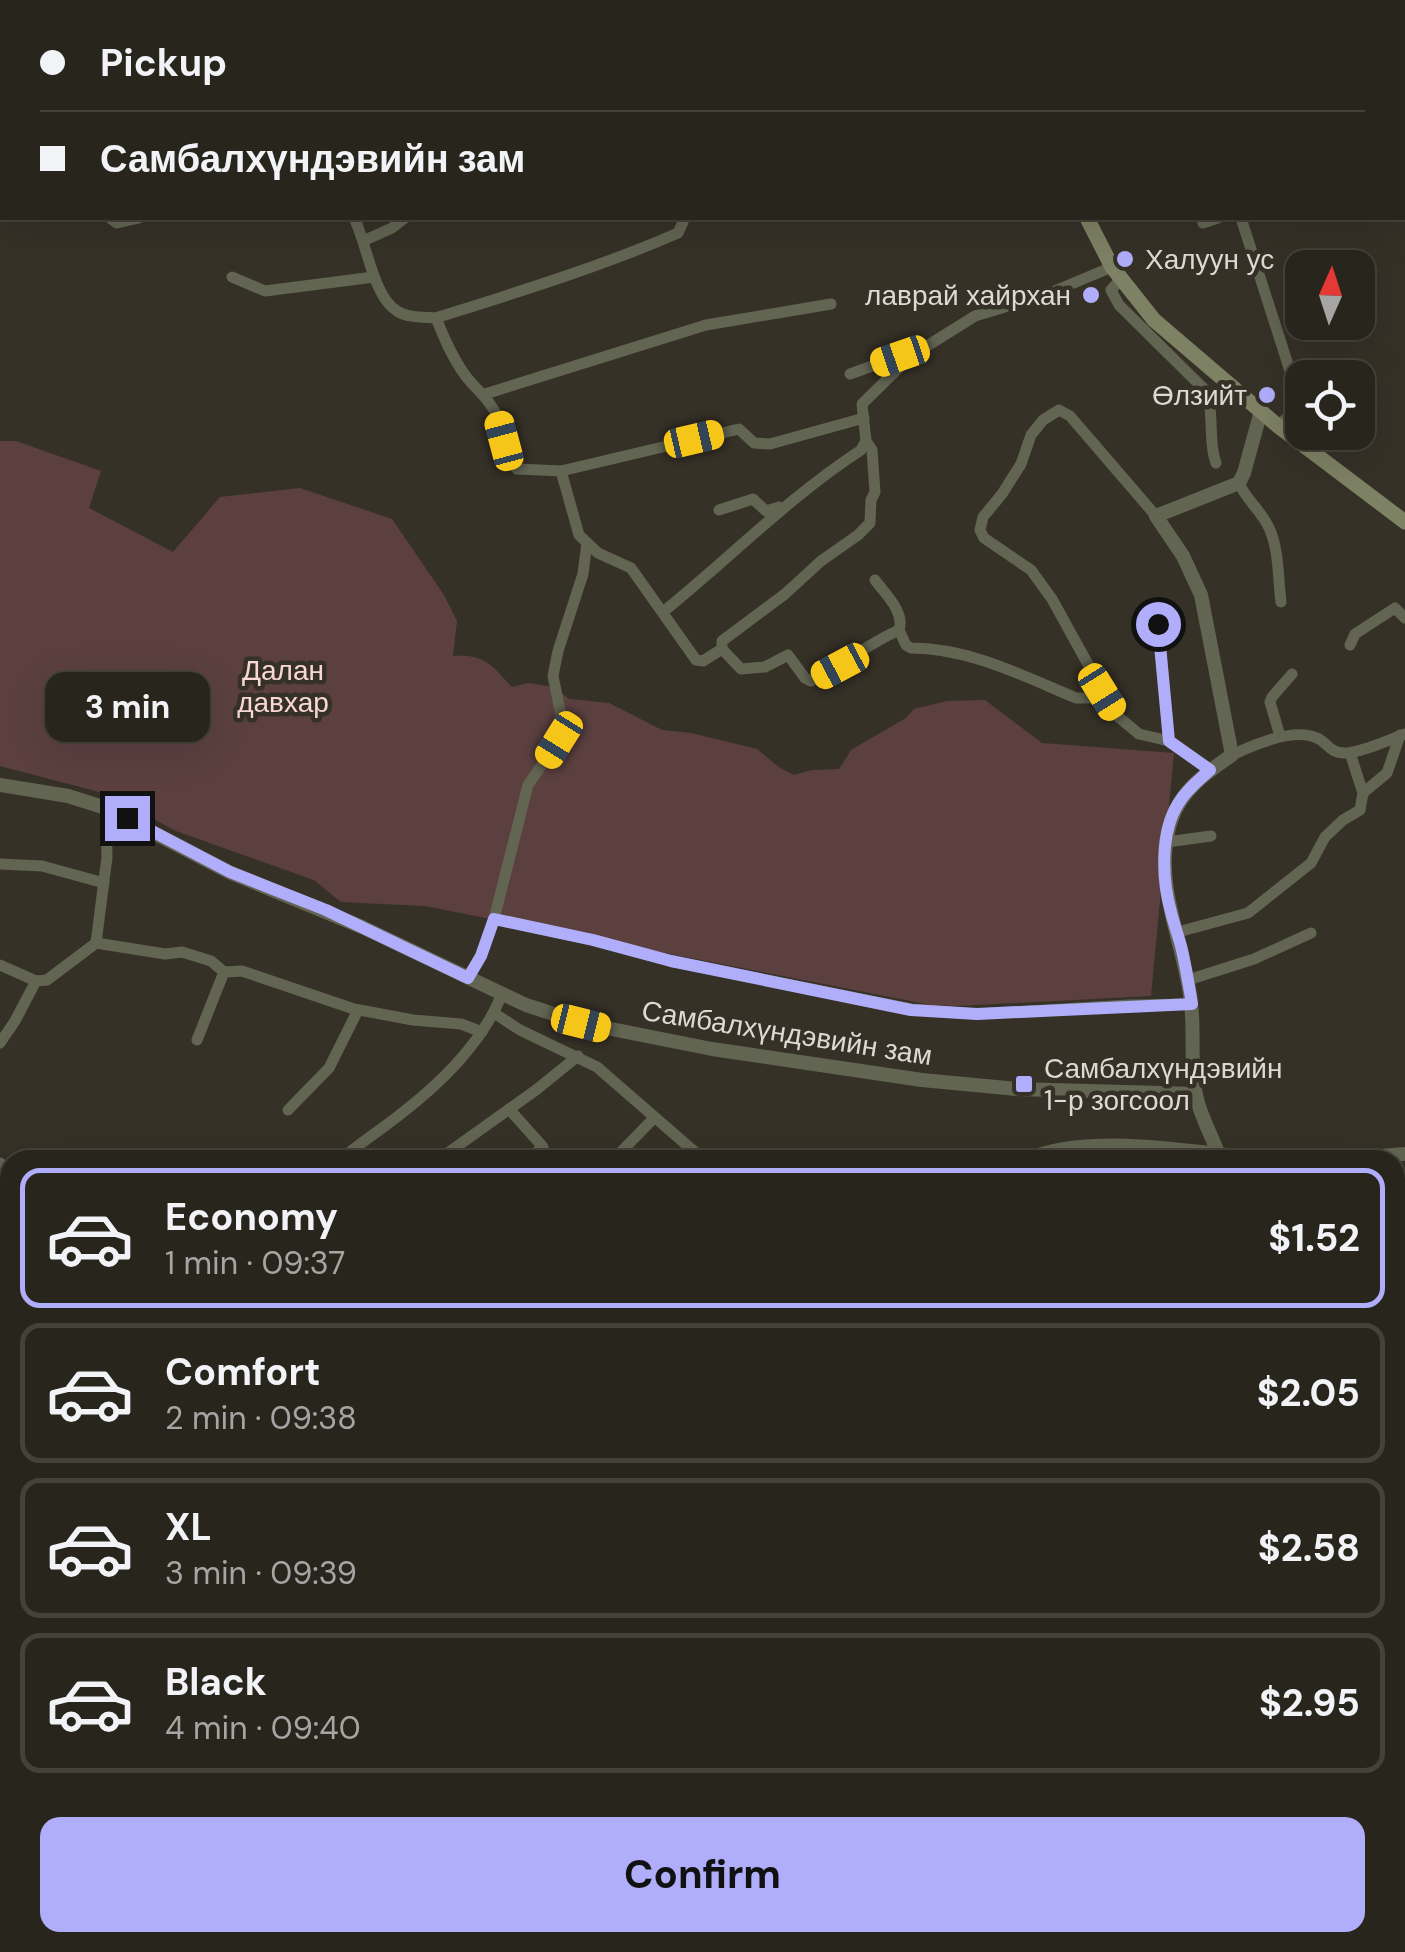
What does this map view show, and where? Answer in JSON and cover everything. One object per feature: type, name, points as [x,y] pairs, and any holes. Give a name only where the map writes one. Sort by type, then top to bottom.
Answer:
[{"type":"main road","points":[[1088,220],[1116,273],[1154,320],[1278,426],[1405,522]]},
{"type":"street","points":[[355,220],[363,234],[374,277],[393,310],[436,318],[613,260],[678,234],[682,220]]},
{"type":"street","points":[[363,241],[402,220]]},
{"type":"street","points":[[1203,223],[1212,220]]},
{"type":"street","points":[[1243,220],[1292,377],[1289,416],[1278,426]]},
{"type":"street","points":[[876,580],[901,616],[899,630],[873,641],[840,666],[812,680],[804,678],[788,656],[765,668],[742,669],[722,648],[722,641],[870,523],[870,500],[875,492],[872,450],[866,440],[862,404],[911,356],[975,316],[1116,273]]},
{"type":"street","points":[[1116,273],[1111,290],[1119,305],[1209,398],[1212,454],[1216,463]]},
{"type":"street","points":[[232,277],[265,291],[374,277]]},
{"type":"street","points":[[485,394],[706,325],[831,304]]},
{"type":"street","points":[[436,318],[451,354],[474,386],[485,394],[498,418],[510,463],[517,470],[562,472],[739,428],[754,443],[770,444],[864,418]]},
{"type":"street","points":[[850,374],[900,356],[911,356]]},
{"type":"street","points":[[1210,770],[1169,741],[1139,734],[1116,715],[1052,599],[1031,570],[984,538],[980,530],[982,518],[1021,464],[1031,436],[1043,420],[1059,410],[1081,428],[1156,516],[1183,556],[1201,594],[1232,754]]},
{"type":"street","points":[[1156,516],[1238,483],[1261,411]]},
{"type":"street","points":[[664,612],[784,506],[861,450],[866,440]]},
{"type":"street","points":[[562,472],[579,536],[598,553],[631,568],[696,660],[703,661],[722,648]]},
{"type":"street","points":[[1238,483],[1270,528],[1282,602]]},
{"type":"street","points":[[718,510],[753,499],[766,511],[784,506]]},
{"type":"street","points":[[468,978],[481,956],[494,919],[528,785],[559,740],[562,720],[553,676],[583,574],[587,543]]},
{"type":"street","points":[[1350,645],[1355,634],[1395,608],[1405,618]]},
{"type":"street","points":[[1158,624],[1169,741]]},
{"type":"street","points":[[899,630],[911,648],[983,659],[1076,698],[1102,692]]},
{"type":"street","points":[[1280,736],[1270,702],[1292,674]]},
{"type":"street","points":[[1217,1150],[1196,1094],[1192,1004],[1166,885],[1168,829],[1177,805],[1210,770],[1232,754],[1262,741],[1280,736],[1315,736],[1334,752],[1350,753],[1402,734]]},
{"type":"street","points":[[1363,794],[1387,773],[1402,734]]},
{"type":"street","points":[[1178,932],[1248,913],[1311,863],[1325,837],[1342,820],[1360,810],[1363,794],[1350,753]]},
{"type":"street","name":"Самбалхүндэвийн зам","points":[[0,784],[68,796],[106,808],[230,872],[344,918],[526,1005],[604,1029],[836,1069],[1004,1088],[1196,1094]]},
{"type":"street","points":[[0,965],[36,981],[47,980],[96,943],[107,857],[106,808]]},
{"type":"street","points":[[1167,842],[1211,836]]},
{"type":"street","points":[[0,864],[42,866],[104,883]]},
{"type":"street","points":[[494,919],[671,961],[911,1010],[977,1014],[1192,1004]]},
{"type":"street","points":[[1188,980],[1254,959],[1310,932]]},
{"type":"street","points":[[96,943],[165,954],[182,952],[211,961],[224,972],[242,970],[358,1010],[461,1024],[482,1032]]},
{"type":"street","points":[[197,1040],[224,972]]},
{"type":"street","points":[[0,1043],[36,981]]},
{"type":"street","points":[[353,1150],[439,1080],[482,1032],[502,994]]},
{"type":"street","points":[[288,1110],[330,1068],[358,1010]]},
{"type":"street","points":[[494,1013],[612,1078],[692,1150]]},
{"type":"street","points":[[452,1150],[578,1056]]},
{"type":"street","points":[[510,1110],[543,1147],[539,1150]]},
{"type":"street","points":[[623,1150],[654,1118]]},
{"type":"street","points":[[1058,1150],[1085,1150]]},
{"type":"green space","name":"Далан давхар","points":[[0,441],[16,441],[101,471],[89,508],[173,552],[220,497],[300,488],[392,519],[444,595],[457,621],[453,656],[481,659],[512,687],[528,683],[554,687],[569,699],[609,703],[662,730],[757,749],[794,775],[839,769],[851,750],[906,718],[914,709],[947,701],[985,700],[1042,743],[1174,753],[1151,996],[931,1005],[425,906],[341,902],[314,880],[176,831],[107,794],[0,766]]},
{"type":"place","name":"Халуун ус","points":[[1125,259]]},
{"type":"place","name":"лаврай хайрхан","points":[[1091,295]]},
{"type":"place","name":"Өлзийт","points":[[1267,395]]},
{"type":"place","name":"Самбалхүндэвийн 1-р зогсоол","points":[[1024,1084]]},
{"type":"route","points":[[127,818],[230,872],[326,910],[468,978],[481,956],[494,919],[671,961],[911,1010],[977,1014],[1192,1004],[1184,955],[1170,912],[1165,867],[1168,829],[1177,805],[1210,770],[1169,741],[1158,624]]}]
